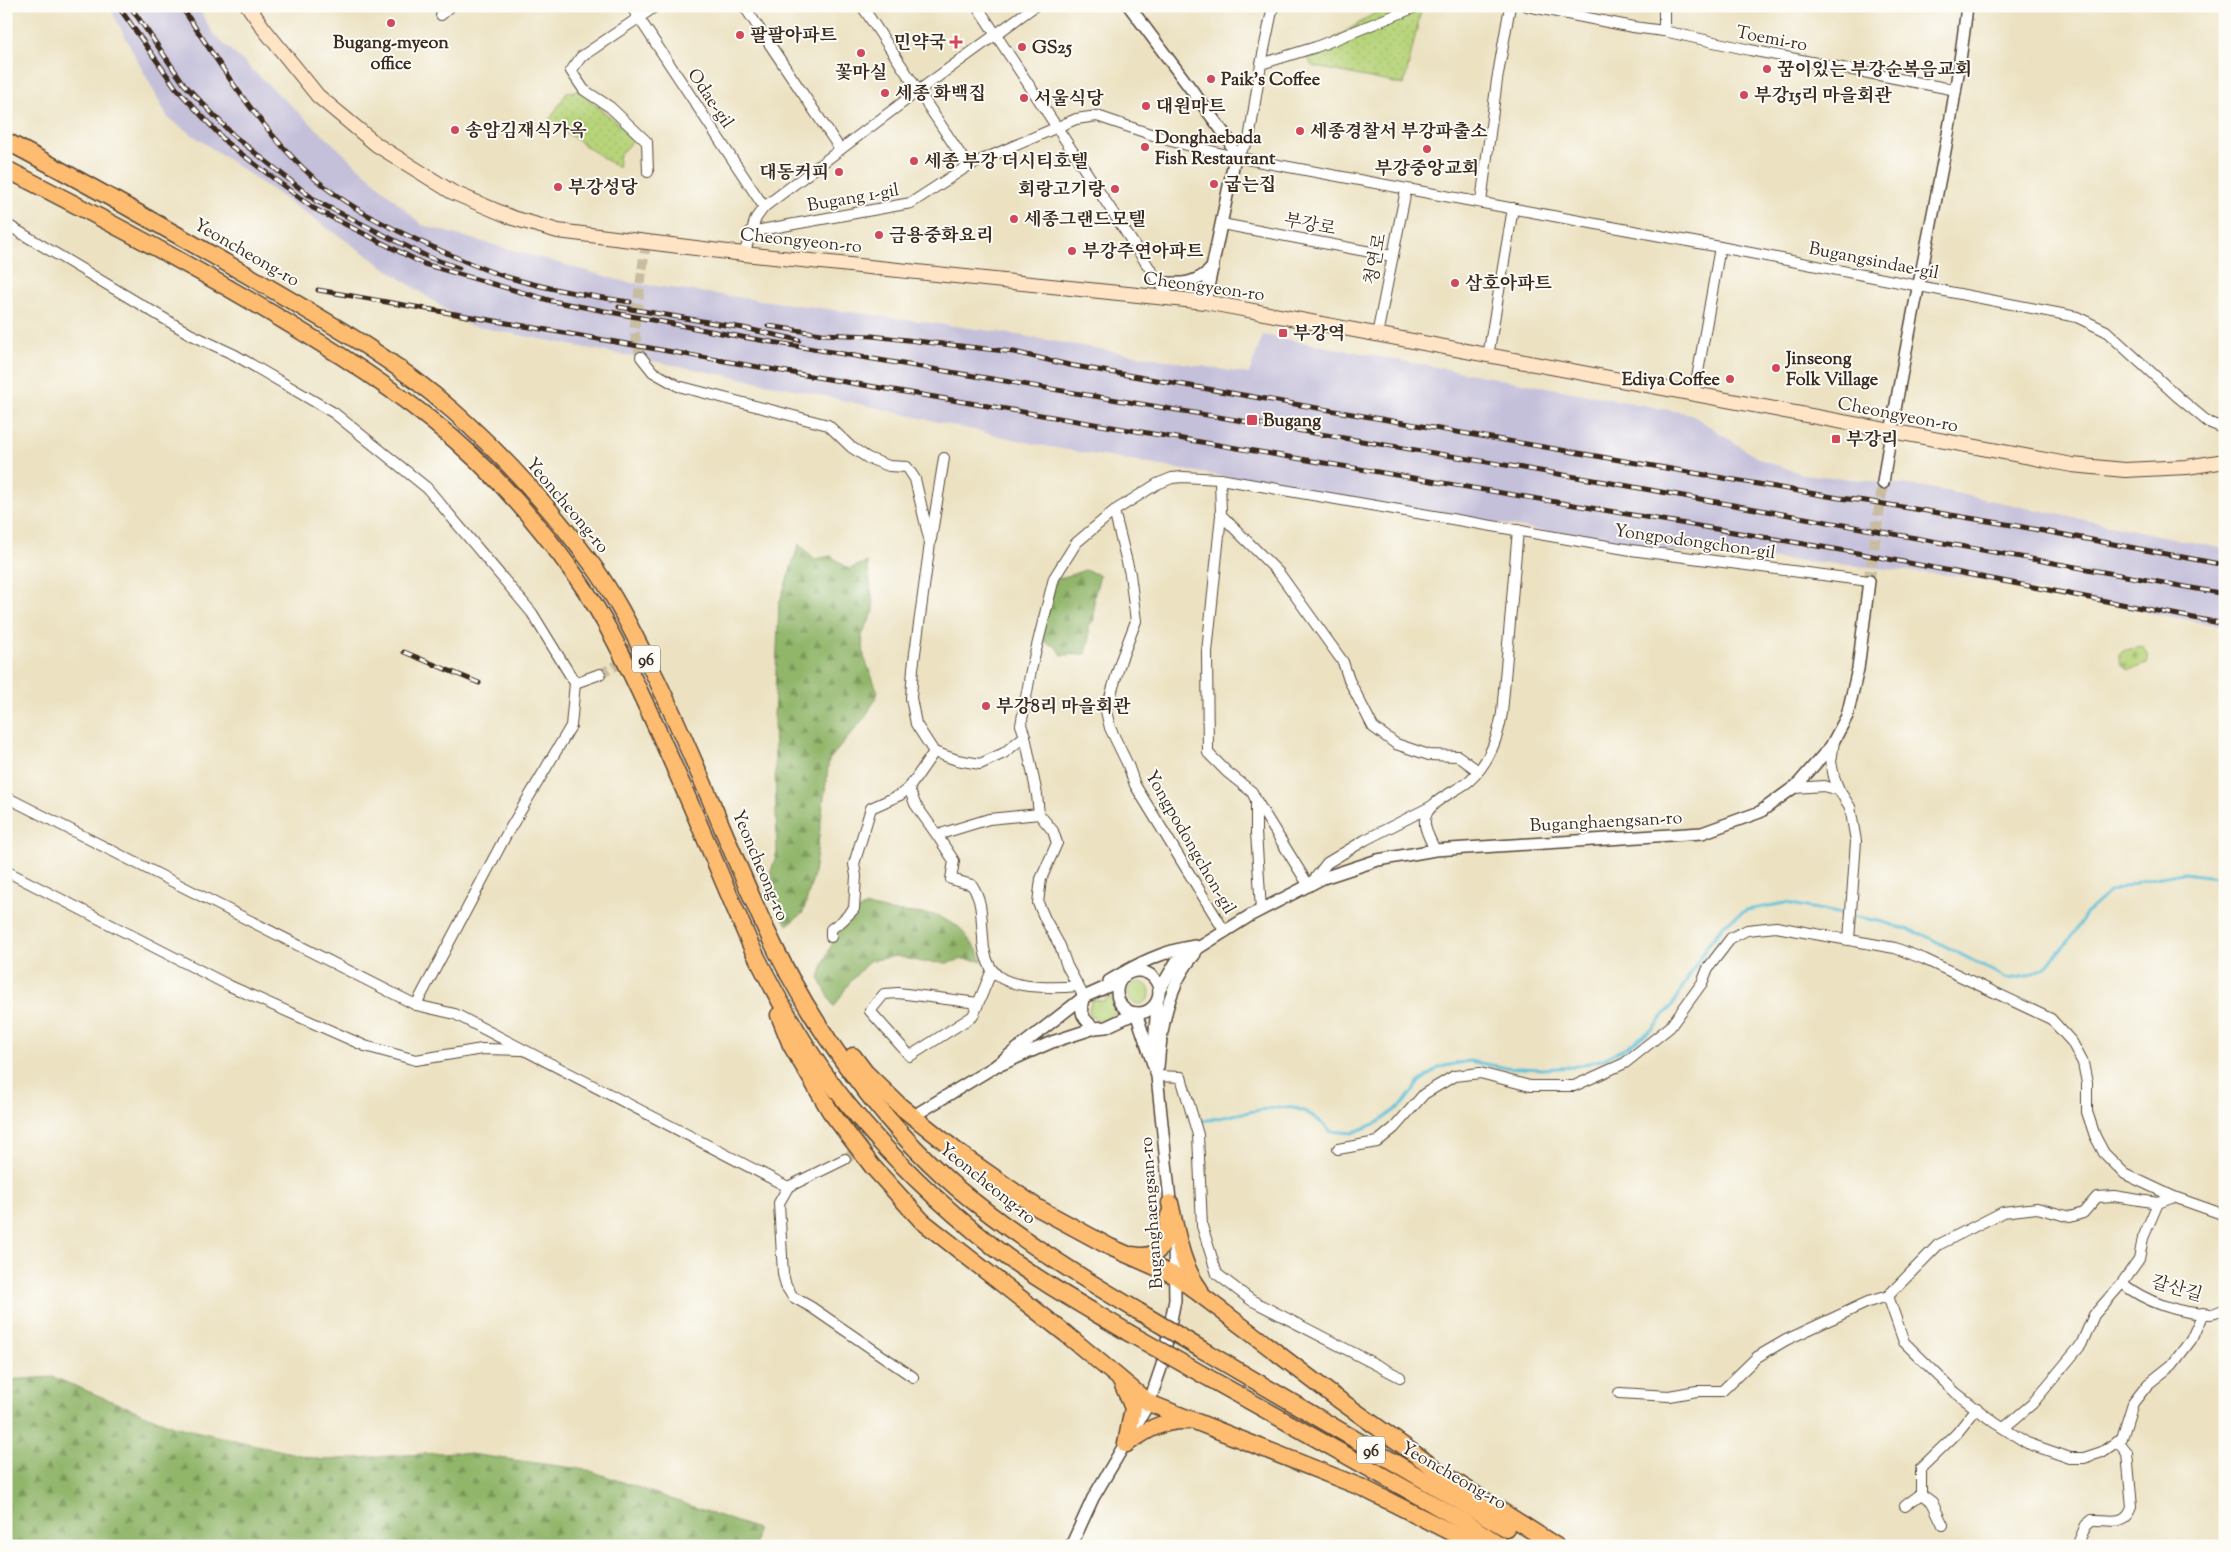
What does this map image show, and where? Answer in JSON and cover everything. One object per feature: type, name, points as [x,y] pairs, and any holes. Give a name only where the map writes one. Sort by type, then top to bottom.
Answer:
[{"type":"highway","name":"Yeoncheong-ro","points":[[6,141],[72,176],[336,326],[400,370],[452,410],[506,462],[548,509],[596,570],[633,633],[682,730],[767,930],[785,966],[834,1047],[866,1094],[914,1147],[956,1186],[1010,1230],[1081,1278],[1506,1528],[1545,1546]]},
{"type":"highway","name":"Yeoncheong-ro","points":[[6,169],[185,263],[320,342],[386,386],[434,422],[489,472],[532,520],[577,578],[617,643],[662,738],[752,948],[769,982],[803,1040],[848,1106],[899,1162],[940,1202],[997,1249],[1066,1296],[1455,1516],[1502,1546]]},
{"type":"highway","points":[[767,930],[865,1072],[900,1106],[959,1153],[1038,1208],[1127,1254],[1176,1276],[1210,1304],[1331,1394],[1440,1472],[1556,1546]]},
{"type":"highway","points":[[752,948],[791,1045],[830,1111],[872,1166],[922,1221],[1118,1376],[1149,1403],[1363,1488],[1478,1546]]},
{"type":"highway","points":[[1127,1254],[1144,1257],[1154,1254],[1164,1245],[1170,1203]]},
{"type":"highway","points":[[1170,1203],[1181,1253],[1192,1279],[1210,1304]]},
{"type":"highway","points":[[1118,1376],[1129,1395],[1133,1408],[1126,1444]]},
{"type":"highway","points":[[1126,1444],[1162,1422],[1192,1421]]},
{"type":"main road","name":"Cheongyeon-ro","points":[[248,6],[318,96],[377,145],[452,192],[513,218],[558,231],[744,254],[1205,302],[2072,466],[2116,470],[2187,467],[2225,462]]},
{"type":"street","points":[[440,15],[451,6]]},
{"type":"street","name":"Odae-gil","points":[[631,6],[764,207]]},
{"type":"street","points":[[648,172],[647,142],[610,107],[584,90],[571,71],[581,58],[656,6]]},
{"type":"street","points":[[744,6],[840,149]]},
{"type":"street","points":[[862,6],[968,166]]},
{"type":"street","points":[[977,6],[1056,128],[1172,299]]},
{"type":"street","points":[[744,254],[750,232],[756,218],[764,207],[1035,6]]},
{"type":"street","points":[[1129,6],[1229,140],[1236,157]]},
{"type":"street","points":[[1205,302],[1236,157],[1249,140],[1261,64],[1273,6]]},
{"type":"street","points":[[1261,64],[1316,47],[1418,6]]},
{"type":"street","points":[[1481,202],[1497,80],[1510,6]]},
{"type":"street","points":[[1527,6],[1633,27],[1664,31],[1664,6]]},
{"type":"street","points":[[1883,483],[1890,431],[1917,285],[1956,90],[1967,6]]},
{"type":"street","name":"Toemi-ro","points":[[1664,31],[1760,52],[1956,90]]},
{"type":"street","name":"Bugang 1-gil","points":[[750,232],[911,203],[968,166],[1076,119],[1097,116],[1171,141],[1236,157]]},
{"type":"street","name":"Bugangsindae-gil","points":[[1236,157],[1720,247],[2077,317],[2106,331],[2208,422],[2225,429]]},
{"type":"street","name":"청연로","points":[[1377,335],[1406,190]]},
{"type":"street","points":[[1488,356],[1513,208]]},
{"type":"street","points":[[6,224],[190,334],[235,355],[334,413],[408,472],[427,488],[532,613],[575,683],[571,726],[505,837],[416,1005]]},
{"type":"street","name":"부강로","points":[[1222,224],[1392,256]]},
{"type":"street","points":[[1694,395],[1720,247]]},
{"type":"street","points":[[1159,282],[1179,285],[1191,282],[1205,276],[1213,267]]},
{"type":"street","points":[[641,357],[653,372],[678,386],[828,425],[850,447],[868,458],[889,466],[907,467],[915,480],[930,543]]},
{"type":"street","points":[[944,458],[916,639],[911,698],[916,724],[934,752],[957,760],[980,764],[1004,753],[1025,736]]},
{"type":"street","name":"Yongpodongchon-gil","points":[[1038,814],[1037,795],[1021,725],[1031,670],[1054,578],[1076,543],[1114,511],[1157,484],[1172,478],[1220,479],[1631,550],[1869,581]]},
{"type":"street","points":[[1220,479],[1221,516],[1207,652],[1208,753],[1227,772],[1252,792],[1309,886],[1327,864],[1365,840],[1432,806],[1469,781],[1485,761],[1499,735],[1518,530]]},
{"type":"street","name":"Yongpodongchon-gil","points":[[1114,511],[1130,574],[1136,621],[1121,660],[1106,711],[1110,728],[1128,765],[1135,785],[1225,932]]},
{"type":"street","points":[[1221,516],[1279,573],[1343,662],[1349,680],[1373,727],[1396,744],[1429,755],[1458,756],[1477,770]]},
{"type":"street","name":"Buganghaengsan-ro","points":[[1202,945],[1261,910],[1323,878],[1378,860],[1435,850],[1702,833],[1760,812],[1794,788],[1834,740],[1847,716],[1858,669],[1869,581]]},
{"type":"street","points":[[575,683],[600,674]]},
{"type":"street","points":[[1834,740],[1831,762],[1839,790],[1850,807],[1856,841],[1849,937]]},
{"type":"street","points":[[831,937],[831,929],[854,909],[856,876],[854,864],[871,808],[900,795],[910,788],[934,752]]},
{"type":"street","points":[[1794,788],[1824,786],[1839,790]]},
{"type":"street","points":[[910,788],[915,804],[954,861],[951,879],[972,885],[976,891],[982,908],[984,950],[992,970],[999,977],[1027,985],[1054,988],[1078,986]]},
{"type":"street","points":[[6,797],[416,1005],[455,1014],[788,1188]]},
{"type":"street","name":"Yongpodongchon-gil","points":[[1256,800],[1261,910]]},
{"type":"street","points":[[1432,806],[1425,825],[1435,850]]},
{"type":"street","points":[[937,835],[989,819],[1038,814],[1053,832],[1057,843],[1041,879],[1038,903],[1084,997]]},
{"type":"street","points":[[6,871],[230,986],[365,1046],[416,1060],[482,1049],[524,1050]]},
{"type":"street","points":[[1338,1149],[1377,1142],[1394,1128],[1424,1094],[1454,1076],[1480,1073],[1530,1086],[1574,1086],[1624,1063],[1670,1027],[1702,982],[1708,968],[1731,938],[1747,930],[1776,927],[1849,937],[1895,948],[1924,959],[2051,1019],[2072,1042],[2083,1063],[2087,1083],[2088,1112],[2095,1136],[2104,1153],[2125,1174],[2174,1197],[2225,1215]]},
{"type":"street","points":[[1095,1028],[1085,1021],[1082,1015],[1081,1005],[1084,997],[1120,981],[1128,973],[1202,945]]},
{"type":"street","points":[[994,1067],[1052,1042],[1095,1028],[1106,1028],[1136,1013],[1148,1011],[1158,997],[1176,962],[1202,945]]},
{"type":"street","points":[[920,1112],[994,1067],[1084,997],[1127,969],[1170,950],[1202,945]]},
{"type":"street","points":[[1156,1071],[1175,983],[1184,967],[1202,945]]},
{"type":"street","points":[[978,1003],[898,992],[884,994],[870,1011],[910,1056],[973,1016],[992,970]]},
{"type":"street","points":[[1140,970],[1152,975],[1158,985],[1156,1071]]},
{"type":"street","points":[[1120,981],[1117,993],[1118,999],[1125,1008],[1136,1013],[1156,1071]]},
{"type":"street","points":[[1113,1024],[1127,1023],[1137,1030],[1156,1071]]},
{"type":"street","points":[[1156,1071],[1181,1077],[1198,1135],[1202,1226],[1217,1274],[1250,1300],[1400,1377]]},
{"type":"street","name":"Buganghaengsan-ro","points":[[1071,1546],[1093,1498],[1149,1403],[1162,1365],[1171,1324],[1176,1276],[1156,1071]]},
{"type":"street","points":[[845,1159],[788,1188],[779,1203],[783,1274],[786,1286],[793,1297],[811,1307],[913,1377]]},
{"type":"street","points":[[1637,1394],[1619,1393],[1669,1396],[1697,1391],[1722,1391],[1757,1357],[1786,1340],[1888,1296],[1938,1245],[2003,1212],[2037,1208],[2070,1217],[2083,1213],[2097,1197],[2114,1196],[2158,1203],[2174,1197]]},
{"type":"street","points":[[2004,1428],[2032,1404],[2081,1345],[2094,1315],[2122,1283],[2139,1259],[2142,1238],[2158,1203]]},
{"type":"street","name":"갈산길","points":[[2122,1283],[2153,1302],[2186,1311],[2212,1315],[2225,1309]]},
{"type":"street","points":[[1888,1296],[1904,1342],[1956,1393],[2027,1443],[2070,1458],[2084,1458],[2102,1452],[2122,1438],[2133,1403],[2148,1384],[2172,1365],[2191,1340],[2203,1313]]},
{"type":"street","points":[[1921,1494],[1921,1468],[1957,1433],[1977,1408]]},
{"type":"street","points":[[2077,1546],[2086,1525],[2092,1520],[2113,1522],[2121,1520],[2129,1514],[2132,1507],[2127,1453],[2117,1441]]},
{"type":"street","points":[[1905,1506],[1921,1494]]},
{"type":"street","points":[[1921,1494],[1932,1502],[1943,1525]]},
{"type":"shaded area","points":[[109,6],[197,6],[214,35],[422,225],[626,282],[999,332],[1249,374],[1263,335],[1691,414],[1759,459],[1803,474],[1926,487],[2225,549],[2225,627],[1966,577],[1817,562],[1653,550],[1044,446],[780,386],[468,325],[168,118]]},
{"type":"green space","points":[[1386,6],[1422,6],[1404,85],[1312,66],[1307,56]]},
{"type":"green space","points":[[578,91],[634,139],[620,154],[618,168],[549,121],[567,92]]},
{"type":"green space","points":[[799,544],[815,559],[831,556],[849,569],[867,562],[874,611],[862,635],[864,657],[878,692],[867,715],[829,760],[814,874],[803,913],[787,925],[766,888],[777,852],[774,717],[779,604]]},
{"type":"green space","points":[[1085,570],[1100,575],[1094,597],[1094,620],[1089,626],[1089,641],[1086,654],[1062,655],[1056,647],[1045,642],[1042,634],[1056,580]]},
{"type":"green space","points":[[2142,647],[2148,654],[2147,664],[2128,670],[2120,662],[2119,654],[2125,650]]},
{"type":"green space","points":[[866,906],[890,911],[937,915],[959,927],[978,951],[982,961],[964,959],[947,963],[921,962],[896,956],[869,961],[849,983],[834,1007],[819,978],[822,968],[830,947],[842,927]]},
{"type":"green space","points":[[1139,982],[1147,985],[1150,993],[1147,1001],[1139,1004],[1131,1001],[1128,993],[1131,985]]},
{"type":"green space","points":[[1110,997],[1117,1012],[1104,1020],[1097,1020],[1090,1015],[1089,1009],[1092,1000],[1104,1001]]},
{"type":"green space","points":[[53,1377],[173,1426],[322,1460],[455,1452],[588,1470],[757,1529],[755,1546],[6,1546],[6,1380]]},
{"type":"waterway","points":[[1201,1121],[1264,1109],[1288,1108],[1298,1109],[1307,1113],[1330,1131],[1352,1133],[1379,1122],[1403,1104],[1419,1082],[1440,1067],[1469,1061],[1502,1067],[1542,1069],[1572,1067],[1601,1060],[1627,1047],[1653,1029],[1671,1007],[1707,946],[1724,925],[1746,910],[1786,903],[1883,922],[1922,934],[2008,979],[2027,976],[2044,968],[2068,942],[2087,912],[2109,892],[2144,880],[2183,873],[2225,878]]},
{"type":"tunnel","points":[[641,357],[634,331],[646,242]]},
{"type":"tunnel","points":[[1869,581],[1883,483]]},
{"type":"tunnel","points":[[600,674],[652,647]]},
{"type":"tunnel","points":[[845,1159],[918,1113]]},
{"type":"railway","points":[[118,6],[176,88],[227,143],[313,208],[424,264],[552,301],[742,337],[1606,482],[2225,594]]},
{"type":"railway","points":[[130,6],[184,84],[234,136],[316,201],[426,256],[459,268]]},
{"type":"railway","points":[[181,6],[264,125],[296,161],[329,190],[346,202],[404,234],[496,274],[557,290],[630,302]]},
{"type":"railway","points":[[318,290],[816,377],[1852,552],[2225,624]]},
{"type":"railway","points":[[619,307],[743,328],[799,340]]},
{"type":"railway","points":[[768,326],[822,334],[872,336],[1014,352],[1069,365],[1839,498],[2012,525],[2225,565]]},
{"type":"railway","points":[[404,652],[479,683]]},
{"type":"place","name":"Bugang-myeon office","points":[[391,23]]},
{"type":"place","name":"팔팔아파트","points":[[740,35]]},
{"type":"place","name":"민약국","points":[[956,42]]},
{"type":"place","name":"GS25","points":[[1022,47]]},
{"type":"place","name":"꽃마실","points":[[861,53]]},
{"type":"place","name":"꿈이있는 부강순복음교회","points":[[1767,69]]},
{"type":"place","name":"Paik's Coffee","points":[[1211,79]]},
{"type":"place","name":"세종 화백집","points":[[885,93]]},
{"type":"place","name":"부강15리 마을회관","points":[[1744,95]]},
{"type":"place","name":"서울식당","points":[[1024,98]]},
{"type":"place","name":"대원마트","points":[[1146,106]]},
{"type":"place","name":"송암김재식가옥","points":[[455,130]]},
{"type":"place","name":"세종경찰서 부강파출소","points":[[1300,131]]},
{"type":"place","name":"Donghaebada Fish Restaurant","points":[[1145,147]]},
{"type":"place","name":"부강중앙교회","points":[[1427,149]]},
{"type":"place","name":"세종 부강 더시티호텔","points":[[914,161]]},
{"type":"place","name":"대동커피","points":[[839,172]]},
{"type":"place","name":"굽는집","points":[[1214,184]]},
{"type":"place","name":"부강성당","points":[[558,187]]},
{"type":"place","name":"회랑고기랑","points":[[1115,189]]},
{"type":"place","name":"세종그랜드모텔","points":[[1014,219]]},
{"type":"place","name":"금용중화요리","points":[[879,235]]},
{"type":"place","name":"부강주연아파트","points":[[1072,251]]},
{"type":"place","name":"삼호아파트","points":[[1455,283]]},
{"type":"place","name":"부강역","points":[[1283,333]]},
{"type":"place","name":"Jinseong Folk Village","points":[[1776,368]]},
{"type":"place","name":"Ediya Coffee","points":[[1730,379]]},
{"type":"place","name":"Bugang","points":[[1252,420]]},
{"type":"place","name":"부강리","points":[[1836,439]]},
{"type":"place","name":"부강8리 마을회관","points":[[986,706]]}]
